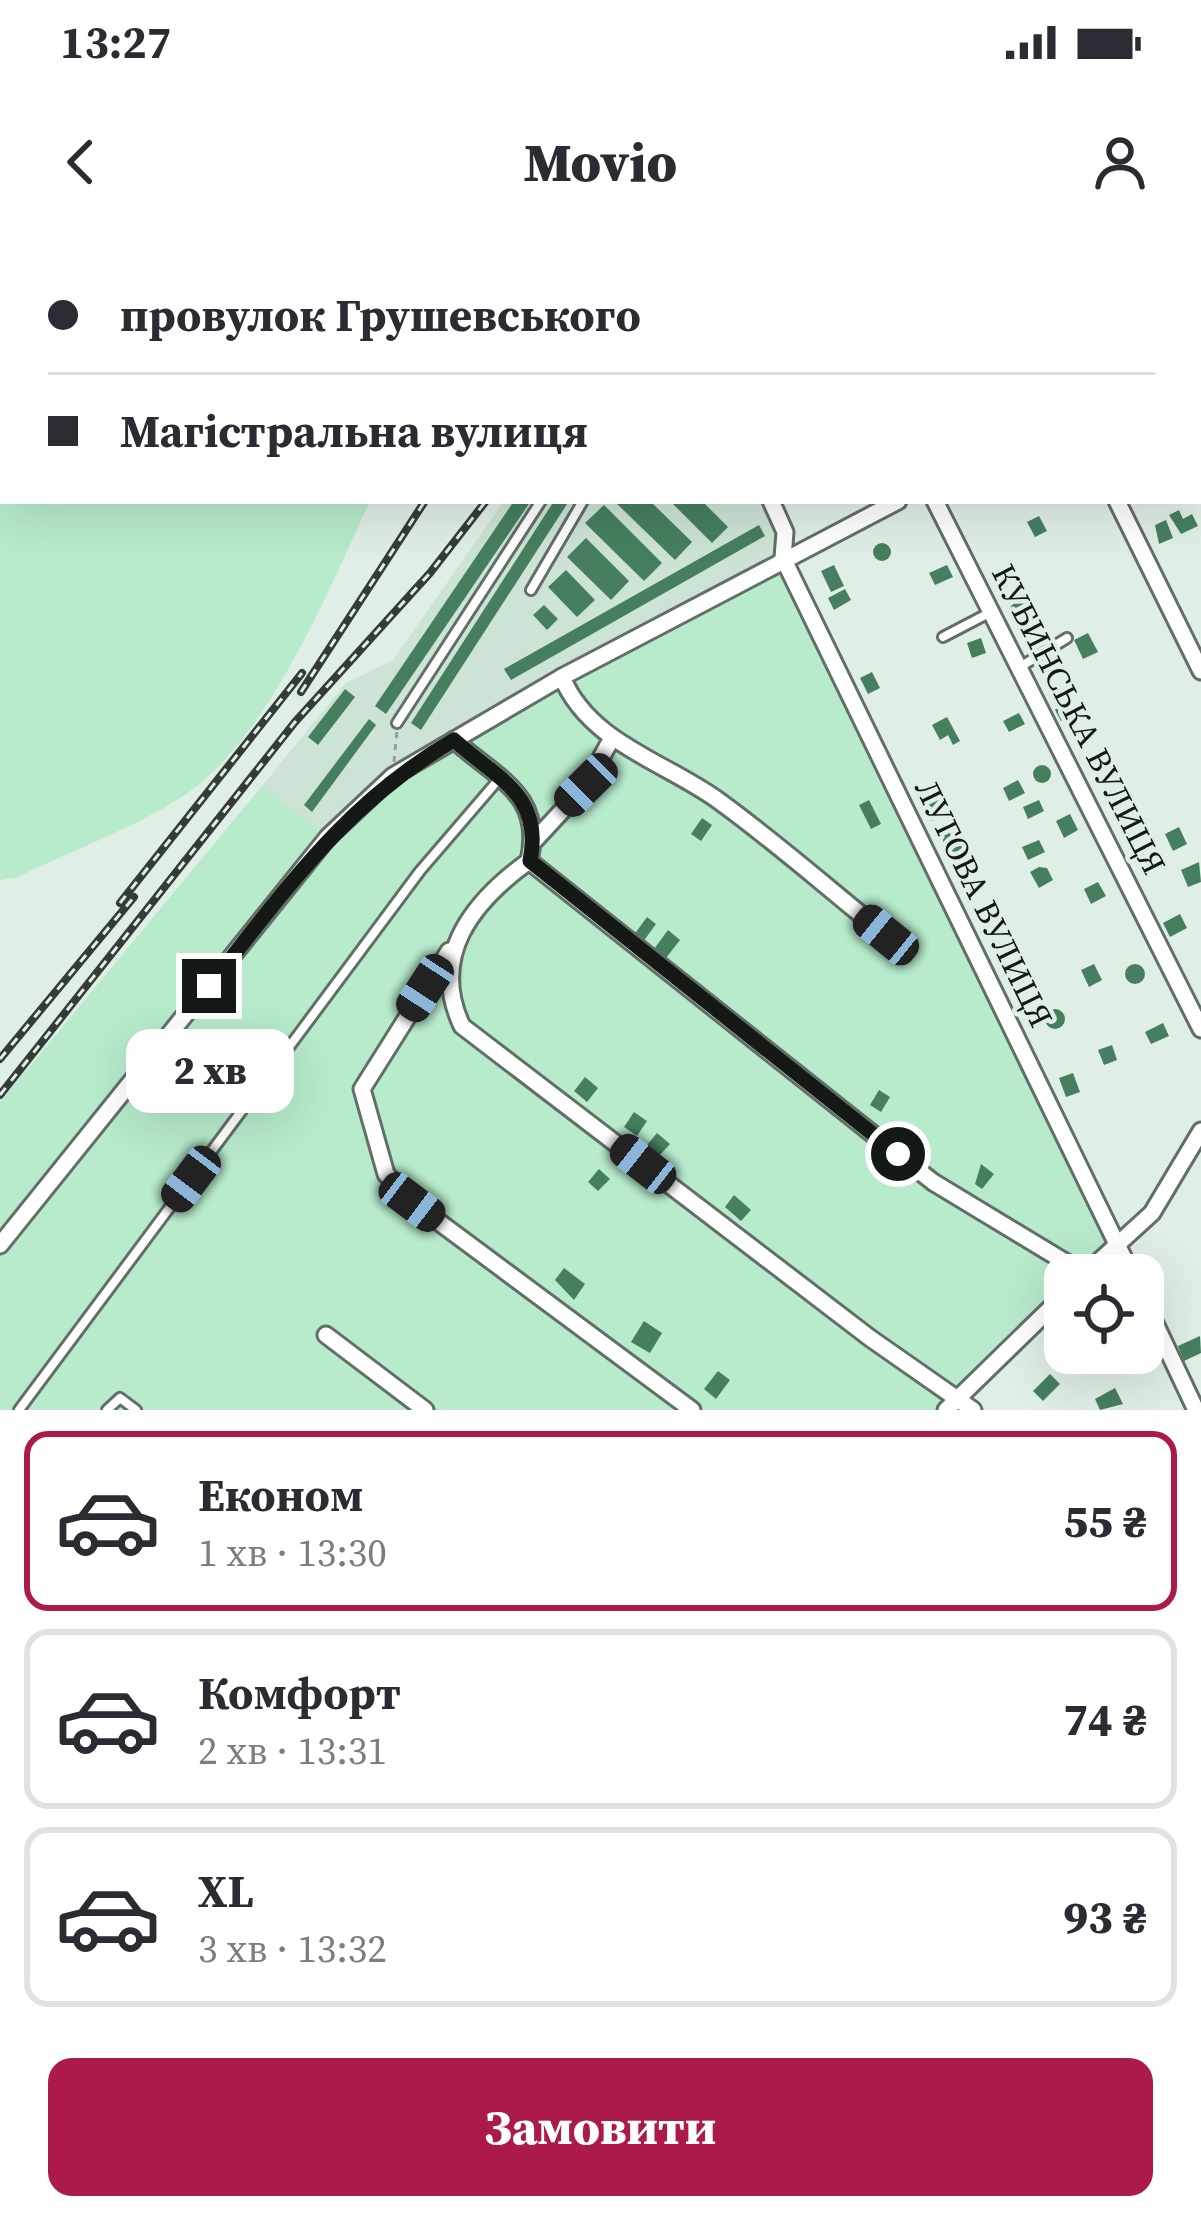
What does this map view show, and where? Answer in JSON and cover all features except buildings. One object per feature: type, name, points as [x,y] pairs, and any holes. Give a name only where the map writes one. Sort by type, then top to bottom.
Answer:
[{"type":"street","name":"ЛУГОВА ВУЛИЦЯ","points":[[773,504],[785,532],[783,558],[1122,1254]]},
{"type":"street","points":[[0,1245],[328,837],[393,776],[562,677],[892,504]]},
{"type":"street","name":"КУБИНСЬКА ВУЛИЦЯ","points":[[936,504],[1201,1029]]},
{"type":"street","points":[[1118,504],[1201,671]]},
{"type":"street","points":[[562,677],[571,700],[612,738],[716,799],[886,935]]},
{"type":"street","points":[[533,842],[586,785],[612,738]]},
{"type":"street","points":[[454,740],[532,814],[533,842],[530,861],[497,884],[456,939],[362,1089],[386,1174],[412,1202],[692,1410]]},
{"type":"street","points":[[530,861],[933,1182],[1051,1254]]},
{"type":"street","points":[[456,939],[448,982],[462,1026],[952,1404],[973,1410]]},
{"type":"street","points":[[1107,1254],[1152,1213],[1201,1131]]},
{"type":"street","points":[[952,1404],[1044,1314]]},
{"type":"street","points":[[326,1335],[424,1410]]},
{"type":"street","points":[[1164,1342],[1196,1410]]},
{"type":"lane","points":[[397,723],[540,504]]},
{"type":"lane","points":[[531,590],[581,504]]},
{"type":"lane","points":[[943,637],[992,611]]},
{"type":"lane","points":[[1020,667],[1067,638]]},
{"type":"lane","points":[[19,1410],[420,871],[499,779]]},
{"type":"lane","points":[[107,1410],[120,1398],[136,1410]]},
{"type":"path","points":[[393,776],[397,723]]},
{"type":"shaded area","points":[[502,504],[772,504],[783,558],[328,837],[262,786],[346,683],[393,660]]},
{"type":"green space","points":[[0,504],[369,504],[293,662],[242,739],[214,771],[143,819],[16,878],[0,880]]},
{"type":"green space","points":[[783,558],[1118,1245],[1108,1254],[1044,1254],[1044,1314],[946,1410],[0,1410],[0,1102],[262,786],[328,837],[393,776]]},
{"type":"railway","points":[[301,692],[423,504]]},
{"type":"railway","points":[[0,1095],[295,722],[430,573],[484,504]]},
{"type":"railway","points":[[120,903],[302,673]]},
{"type":"railway","points":[[0,1059],[134,897]]},
{"type":"route","points":[[209,986],[328,837],[393,776],[454,740],[532,814],[536,826],[530,861],[898,1154]]}]
